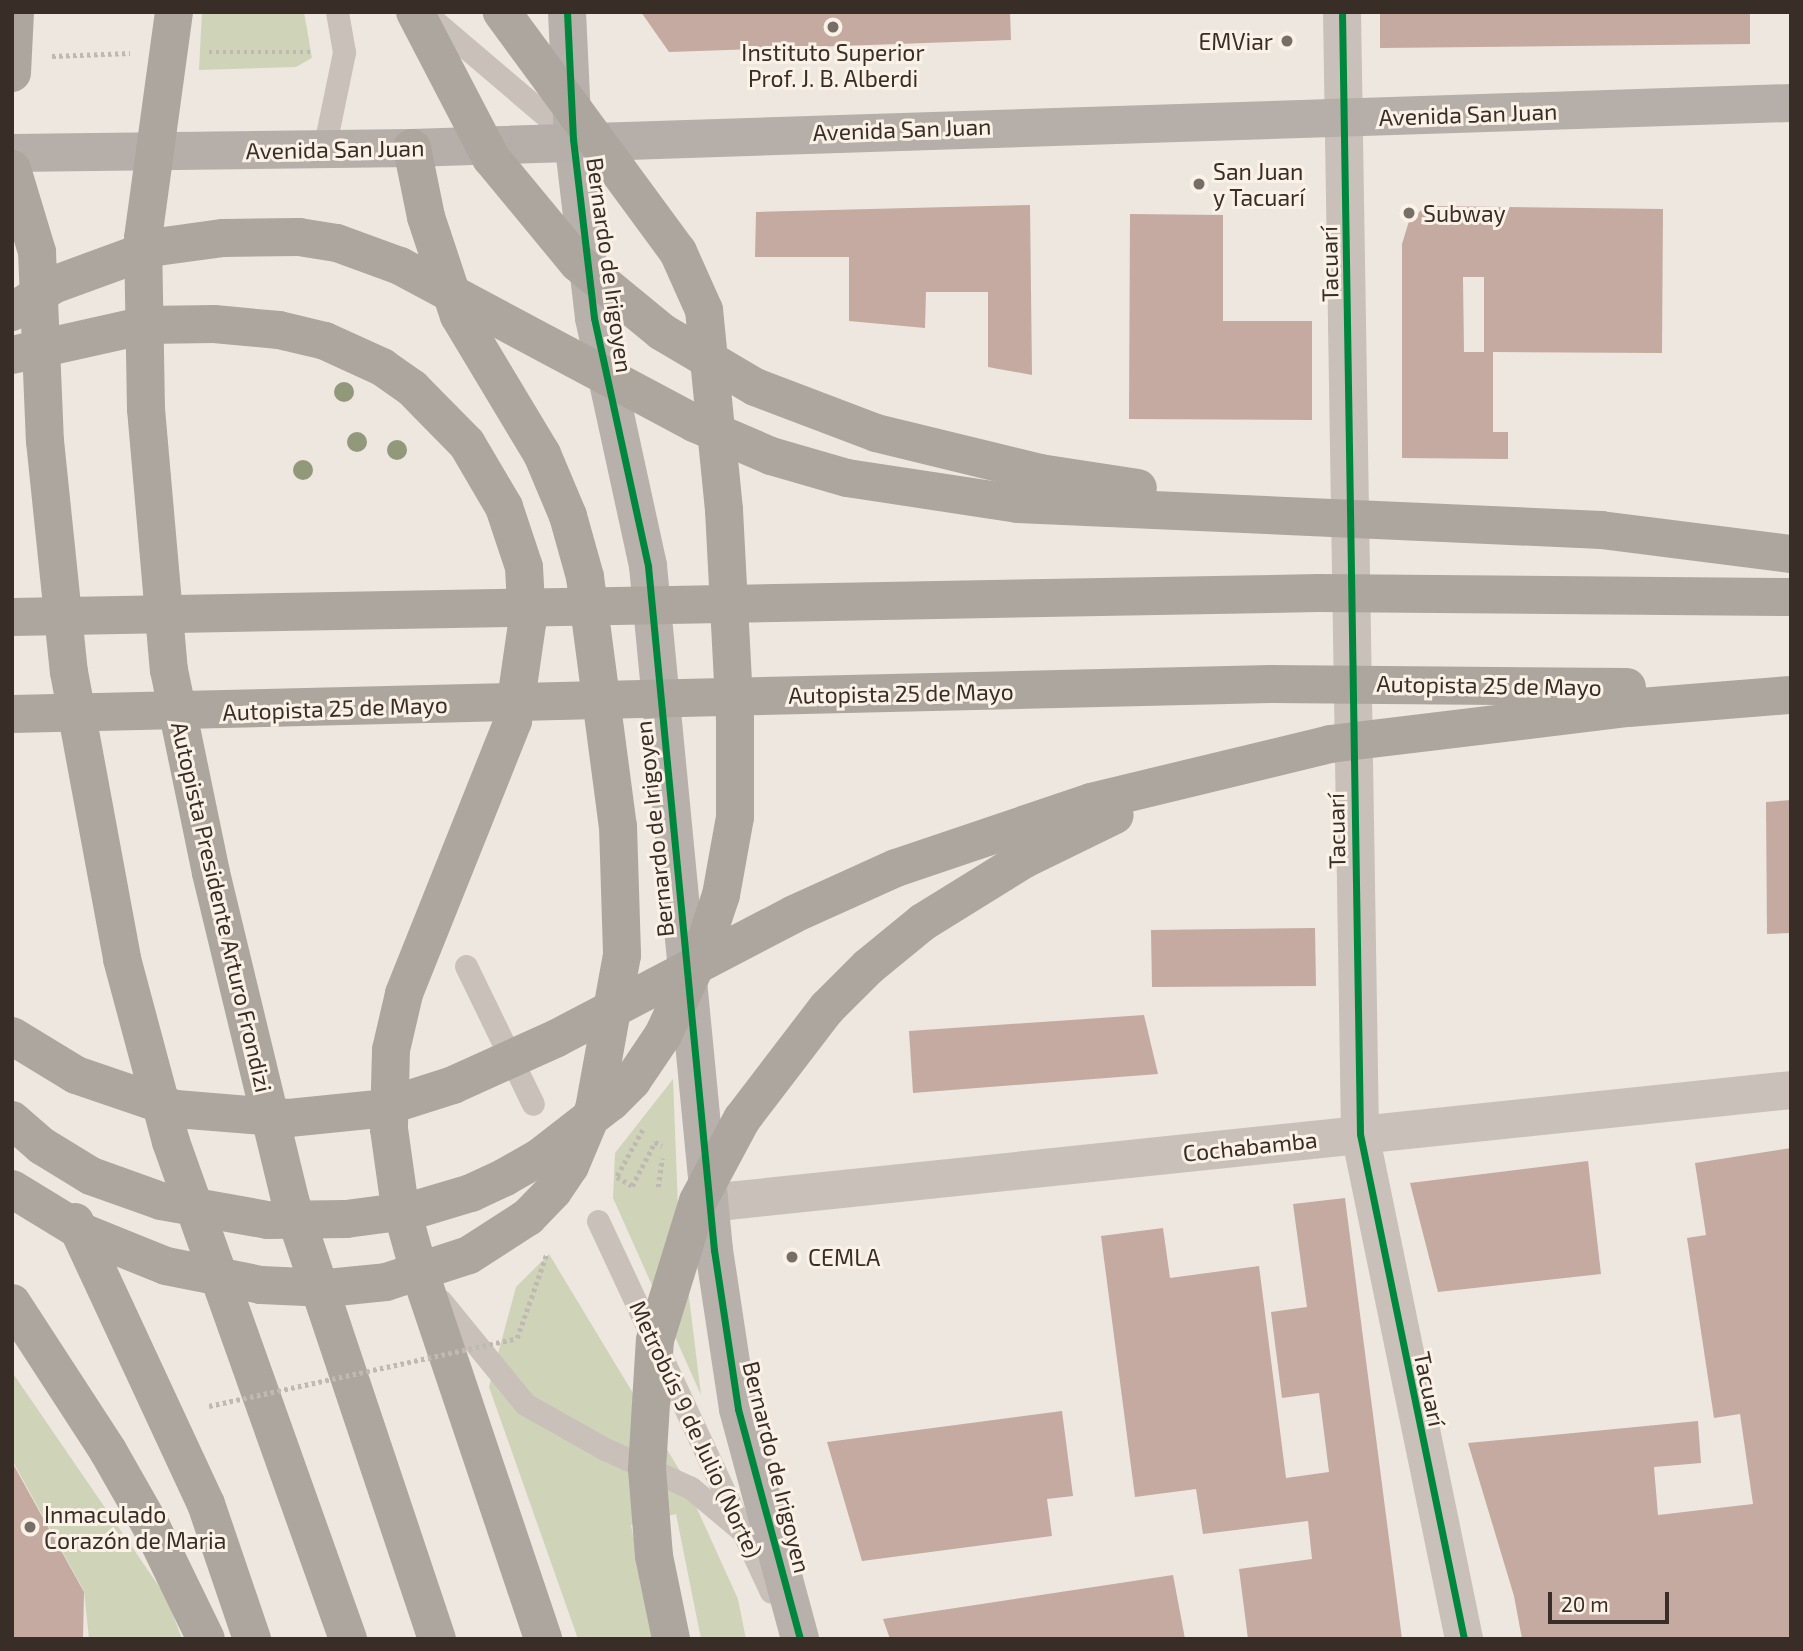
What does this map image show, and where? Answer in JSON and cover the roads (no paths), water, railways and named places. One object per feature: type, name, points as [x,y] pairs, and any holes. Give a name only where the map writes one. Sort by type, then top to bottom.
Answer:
[{"type":"highway","points":[[12,73],[15,12]]},
{"type":"highway","name":"Autopista Presidente Arturo Frondizi","points":[[174,12],[143,237],[146,409],[169,670],[181,736],[290,1200],[437,1639]]},
{"type":"highway","points":[[415,12],[491,158],[578,263],[662,332],[755,387],[876,433],[953,453],[1040,472],[1313,514]]},
{"type":"highway","points":[[12,1120],[42,1146],[91,1176],[161,1201],[268,1220],[346,1219],[414,1210],[471,1193],[505,1177],[604,1109],[632,1081],[663,1035],[702,952],[721,895],[733,827],[735,734],[724,510],[704,310],[678,252],[502,12]]},
{"type":"highway","points":[[12,1189],[84,1233],[166,1266],[261,1285],[327,1288],[386,1282],[469,1255],[528,1217],[553,1191],[570,1166],[594,1110],[622,955],[618,826],[585,577],[568,516],[542,454],[459,316],[426,217],[412,148]]},
{"type":"highway","points":[[12,169],[37,252],[45,441],[69,672],[122,959],[184,1179],[348,1639]]},
{"type":"highway","points":[[12,312],[53,285],[157,247],[223,237],[312,239],[337,243],[400,266],[694,423],[805,467],[899,489],[1018,504],[1313,514],[1601,530],[1791,554]]},
{"type":"highway","points":[[12,355],[108,331],[168,324],[250,327],[326,341],[382,367],[412,388],[467,444],[503,507],[524,567],[527,593],[521,685],[513,721],[415,963],[391,1050],[393,1164],[416,1261],[543,1639]]},
{"type":"highway","points":[[12,617],[1320,593],[1791,597]]},
{"type":"highway","name":"Autopista 25 de Mayo","points":[[12,714],[1270,684],[1791,693]]},
{"type":"highway","points":[[12,1036],[76,1075],[176,1110],[289,1118],[378,1109],[453,1085],[557,1038],[794,914],[896,868],[1016,824],[1219,767],[1422,730],[1791,693]]},
{"type":"highway","points":[[671,1639],[654,1556],[647,1469],[648,1421],[664,1302],[698,1201],[770,1077],[868,967],[923,922],[1023,860],[1219,767]]},
{"type":"highway","points":[[12,1087],[206,1504],[252,1639]]},
{"type":"highway","points":[[12,1303],[108,1451],[186,1596],[206,1639]]},
{"type":"main road","name":"Avenida San Juan","points":[[12,153],[412,148],[573,139],[1791,103]]},
{"type":"street","name":"Bernardo de Irigoyen","points":[[567,12],[573,139],[594,318],[648,566],[709,1203],[738,1409],[800,1639]]},
{"type":"street","name":"Tacuarí","points":[[1342,12],[1347,118],[1360,1134],[1464,1639]]},
{"type":"street","name":"Cochabamba","points":[[709,1203],[1791,1090]]},
{"type":"lane","points":[[324,149],[344,52],[337,12]]},
{"type":"lane","points":[[424,12],[573,139]]},
{"type":"lane","points":[[466,966],[533,1104]]},
{"type":"lane","name":"Metrobús 9 de Julio (Norte)","points":[[598,1221],[747,1535],[791,1639]]},
{"type":"lane","points":[[416,1261],[454,1322],[525,1404],[605,1450],[691,1488],[747,1535]]},
{"type":"place","name":"Instituto Superior Prof. J. B. Alberdi","points":[[833,27]]},
{"type":"place","name":"EMViar","points":[[1287,41]]},
{"type":"place","name":"San Juan y Tacuarí","points":[[1199,184]]},
{"type":"place","name":"Subway","points":[[1409,213]]},
{"type":"place","name":"CEMLA","points":[[792,1257]]},
{"type":"place","name":"Inmaculado Corazón de Maria","points":[[30,1527]]}]
